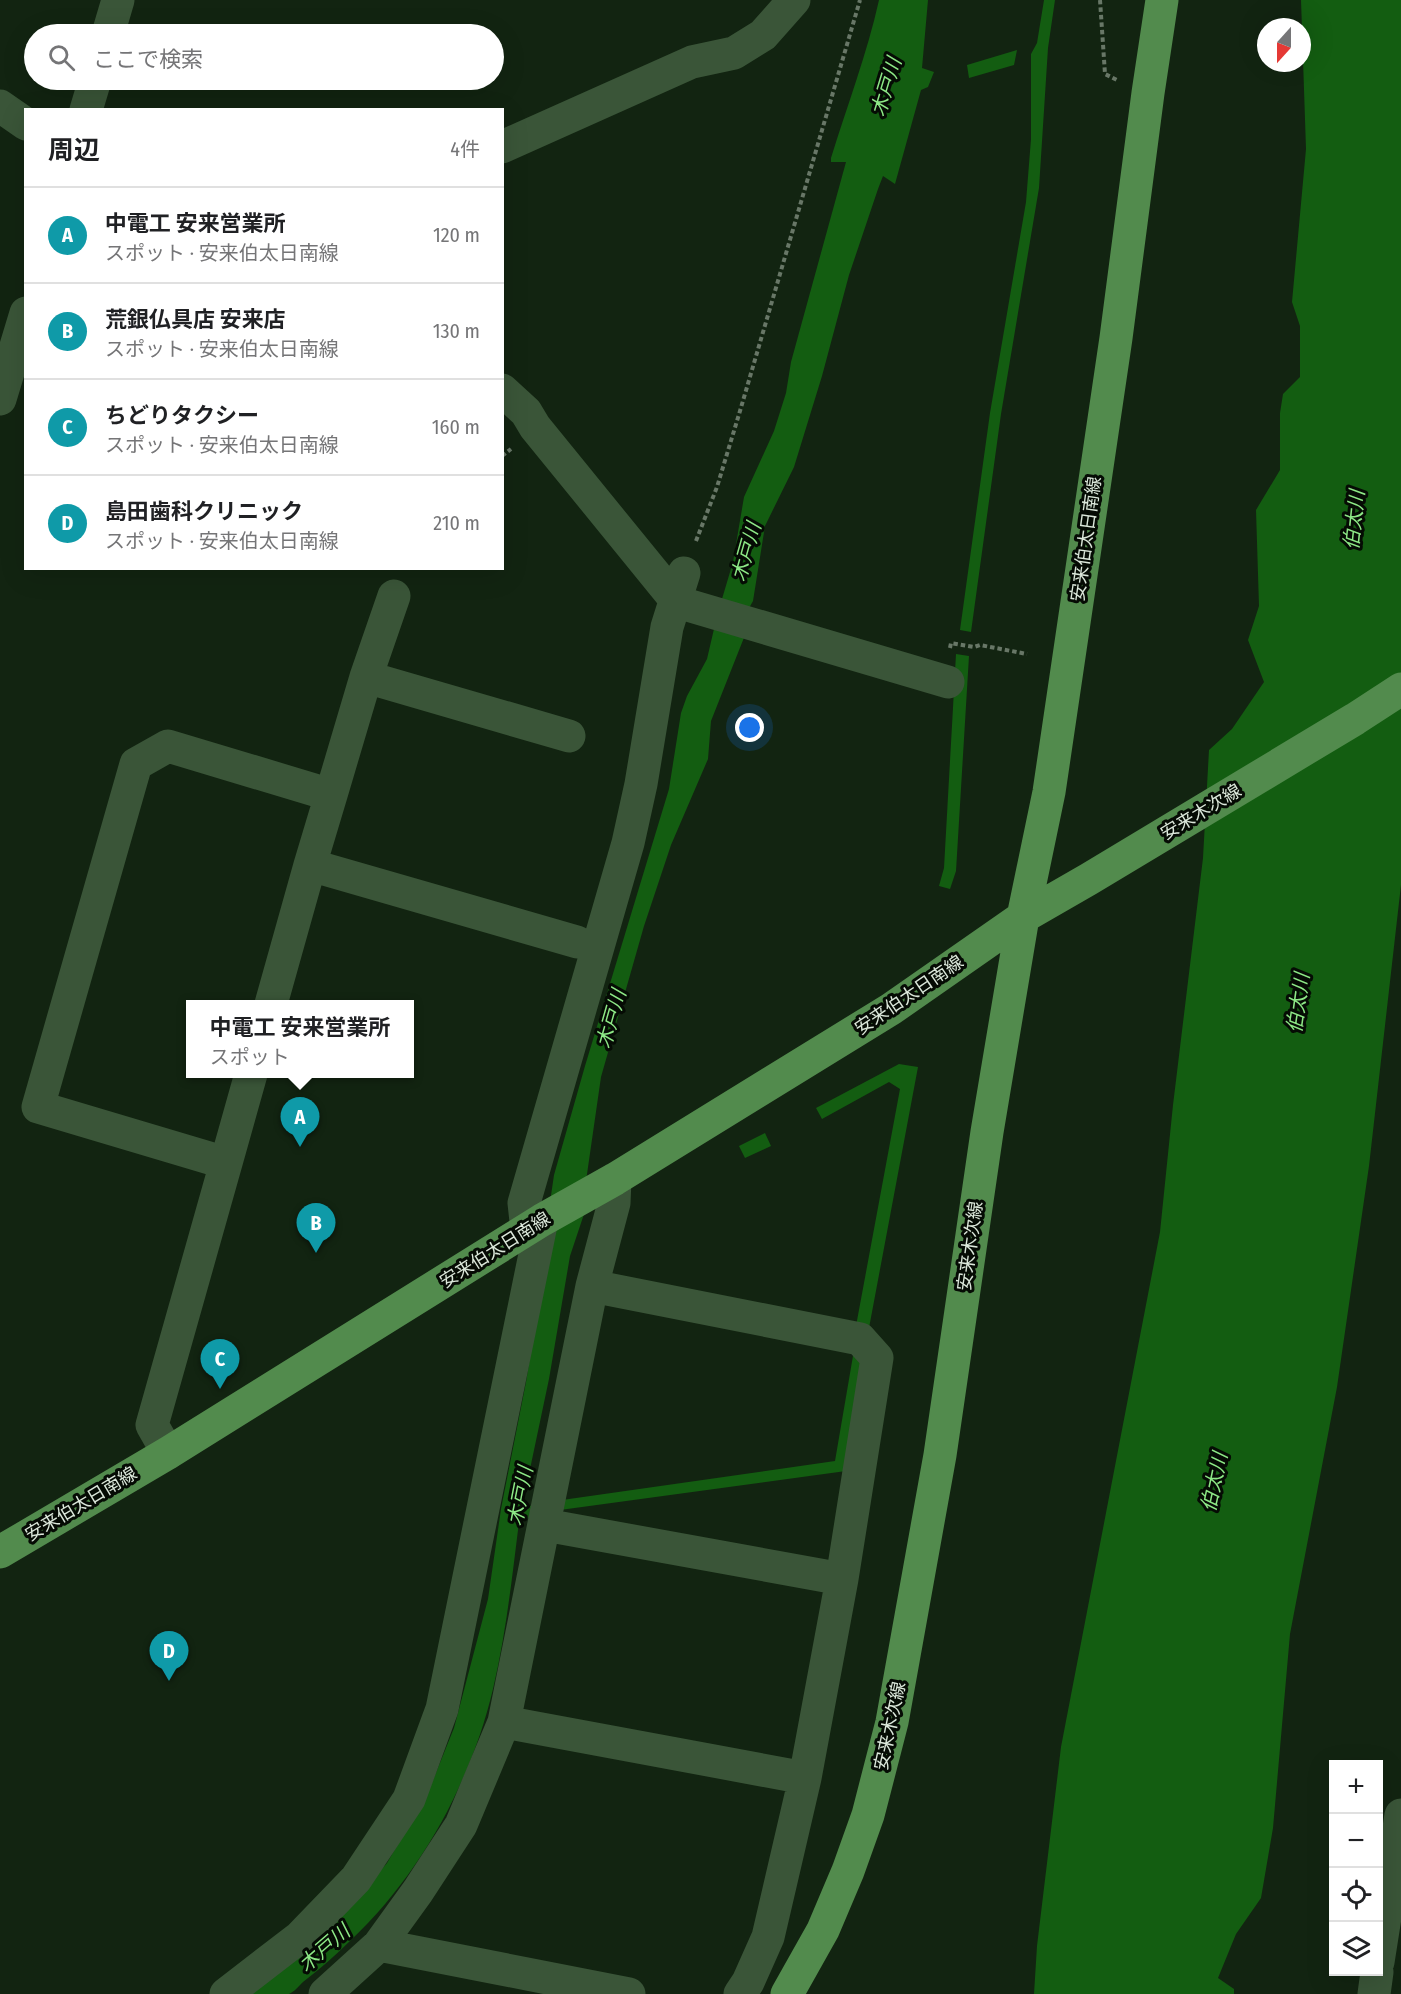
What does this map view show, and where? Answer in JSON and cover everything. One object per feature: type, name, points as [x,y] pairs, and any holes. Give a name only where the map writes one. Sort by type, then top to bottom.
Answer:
[{"type":"main road","name":"安来伯太日南線","points":[[0,1552],[168,1453],[539,1222],[607,1184],[891,1010],[1023,917],[1049,792],[1116,338],[1162,0]]},
{"type":"main road","name":"安来木次線","points":[[797,1989],[848,1871],[868,1815],[892,1722],[940,1455],[985,1144],[1023,917],[1355,719],[1401,688]]},
{"type":"street","points":[[111,24],[118,0]]},
{"type":"street","points":[[504,146],[692,62],[734,53],[763,35],[794,0]]},
{"type":"street","points":[[87,108],[91,90]]},
{"type":"street","points":[[0,106],[24,123]]},
{"type":"street","points":[[10,390],[24,323]]},
{"type":"street","points":[[504,392],[526,412],[535,427],[681,592],[773,630],[948,682]]},
{"type":"street","points":[[226,1994],[300,1937],[356,1879],[409,1799],[442,1709],[539,1222],[524,1203],[628,843],[641,784],[667,627],[681,592]]},
{"type":"street","points":[[272,1000],[366,677],[394,596]]},
{"type":"street","points":[[366,677],[569,736]]},
{"type":"street","points":[[226,1163],[38,1107],[136,764],[168,746],[331,795]]},
{"type":"street","points":[[310,865],[577,942]]},
{"type":"street","points":[[168,1453],[152,1425],[250,1078]]},
{"type":"street","points":[[325,1994],[379,1945],[418,1891],[460,1825],[504,1722],[592,1286],[614,1203],[607,1184]]},
{"type":"street","points":[[592,1286],[860,1339],[877,1359],[842,1579],[806,1778],[768,1937],[748,1982],[740,1994]]},
{"type":"street","points":[[545,1525],[842,1579]]},
{"type":"street","points":[[504,1722],[806,1778]]},
{"type":"street","points":[[1383,1930],[1401,1815]]},
{"type":"street","points":[[379,1945],[629,1994]]},
{"type":"street","points":[[1374,1994],[1376,1976]]},
{"type":"path","points":[[681,592],[734,433],[860,0]]},
{"type":"path","points":[[1100,0],[1105,74],[1148,93]]},
{"type":"path","points":[[955,644],[974,647],[980,645],[1027,654]]},
{"type":"water","name":"木戸川","points":[[879,0],[928,0],[922,68],[934,72],[928,87],[921,90],[895,184],[883,176],[878,189],[849,275],[822,376],[794,467],[765,526],[753,601],[744,617],[719,609],[733,562],[744,497],[774,431],[786,393],[791,362],[846,162],[831,162],[831,158],[863,60]]},
{"type":"water","points":[[1044,0],[1055,0],[1048,48],[1039,188],[1001,414],[971,632],[960,630],[990,413],[1026,202],[1031,139],[1031,54],[1037,43]]},
{"type":"water","name":"伯太川","points":[[1301,0],[1401,0],[1401,885],[1369,1166],[1337,1387],[1290,1634],[1273,1828],[1261,1898],[1236,1934],[1218,1978],[1234,1989],[1234,1994],[1034,1994],[1037,1946],[1061,1747],[1160,1232],[1203,858],[1209,750],[1232,729],[1264,682],[1248,640],[1259,606],[1256,510],[1280,470],[1280,413],[1283,394],[1300,377],[1300,326],[1292,302],[1306,149],[1303,72],[1311,72],[1311,18],[1302,18]]},
{"type":"water","points":[[1017,50],[1014,65],[969,78],[967,65]]},
{"type":"water","name":"木戸川","points":[[717,616],[749,625],[711,721],[708,759],[671,845],[644,926],[601,1077],[585,1188],[549,1209],[554,1175],[585,1066],[669,789],[681,713],[687,696],[707,659]]},
{"type":"water","points":[[956,654],[969,656],[956,871],[950,889],[939,886],[944,868]]},
{"type":"water","points":[[899,1064],[918,1067],[869,1328],[856,1326],[900,1089],[889,1082],[822,1119],[816,1108]]},
{"type":"water","points":[[765,1133],[771,1146],[745,1158],[739,1146]]},
{"type":"water","name":"木戸川","points":[[586,1208],[570,1256],[549,1379],[522,1507],[537,1505],[536,1515],[519,1522],[498,1668],[483,1724],[457,1792],[440,1825],[400,1886],[340,1951],[289,1994],[248,1994],[349,1907],[387,1863],[429,1790],[454,1728],[488,1599],[501,1509],[526,1382],[551,1230]]},
{"type":"water","points":[[854,1350],[864,1359],[846,1471],[560,1510],[562,1500],[835,1461]]},
{"type":"place","name":"中電工 安来営業所","points":[[300,1147]]},
{"type":"place","name":"荒銀仏具店 安来店","points":[[316,1253]]},
{"type":"place","name":"ちどりタクシー","points":[[220,1389]]},
{"type":"place","name":"島田歯科クリニック","points":[[169,1681]]}]
